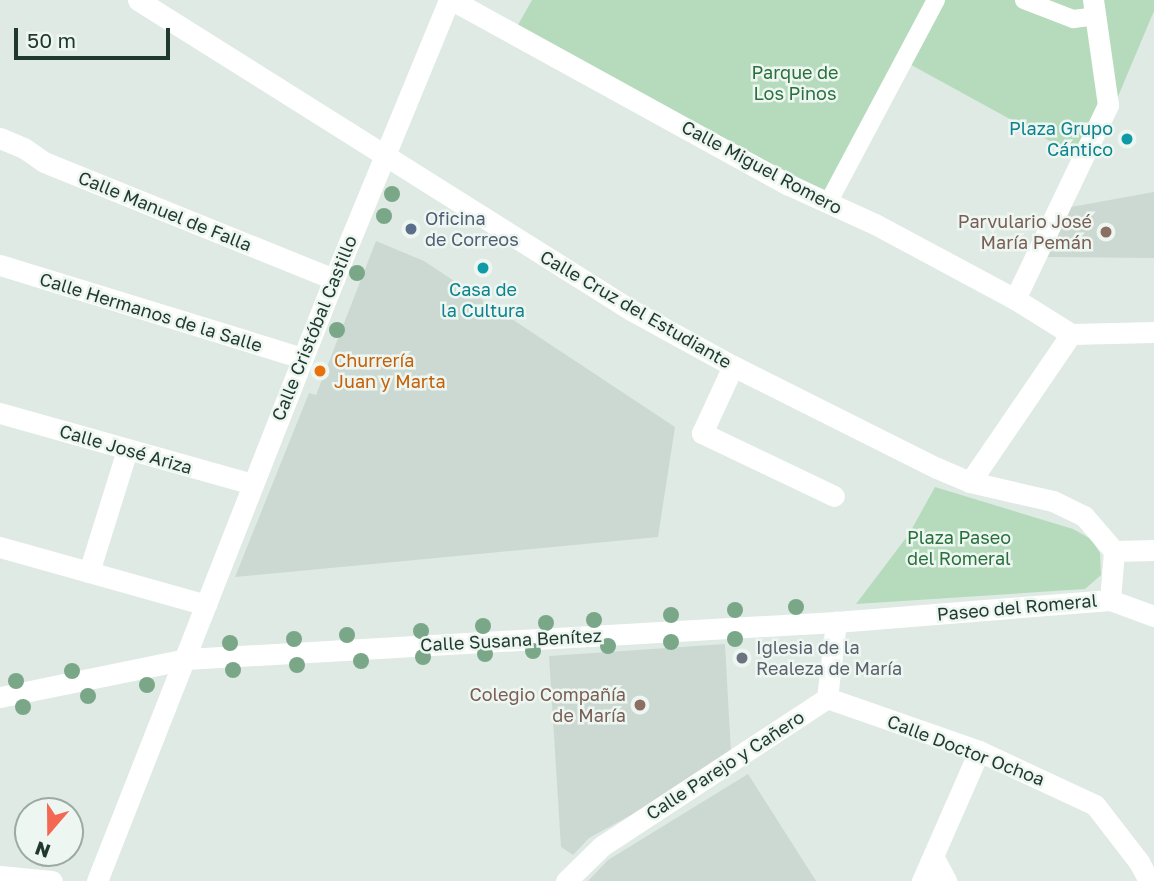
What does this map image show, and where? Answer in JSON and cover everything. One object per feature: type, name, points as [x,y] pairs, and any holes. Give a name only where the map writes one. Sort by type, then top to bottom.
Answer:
[{"type":"street","name":"Calle Cruz del Estudiante","points":[[138,0],[631,310],[733,366],[970,482]]},
{"type":"street","name":"Calle Cristóbal Castillo","points":[[97,881],[383,156],[451,0]]},
{"type":"street","name":"Calle Miguel Romero","points":[[451,0],[789,185],[875,224],[1015,299],[1071,334]]},
{"type":"street","points":[[828,202],[936,0]]},
{"type":"street","points":[[1015,299],[1108,105],[1094,8],[1073,19],[1024,0]]},
{"type":"street","name":"Calle Manuel de Falla","points":[[0,138],[24,148],[44,162],[334,279]]},
{"type":"street","name":"Calle Hermanos de la Salle","points":[[0,265],[302,358]]},
{"type":"street","points":[[1154,332],[1071,334],[970,482],[1053,501],[1084,516],[1114,551],[1154,550]]},
{"type":"street","points":[[733,366],[702,433],[834,496]]},
{"type":"street","name":"Calle José Ariza","points":[[0,413],[253,484]]},
{"type":"street","points":[[89,572],[127,450]]},
{"type":"street","points":[[0,547],[206,605]]},
{"type":"street","name":"Paseo del Romeral","points":[[836,622],[1110,600],[1114,551]]},
{"type":"street","points":[[1110,600],[1154,616]]},
{"type":"street","points":[[827,698],[836,622]]},
{"type":"street","name":"Calle Susana Benítez","points":[[0,697],[186,659],[836,622]]},
{"type":"street","name":"Calle Doctor Ochoa","points":[[827,698],[979,751],[1095,804],[1139,862],[1149,881]]},
{"type":"street","name":"Calle Parejo y Cañero","points":[[566,881],[602,846],[827,698]]},
{"type":"street","points":[[922,881],[979,751]]},
{"type":"street","points":[[934,858],[946,881]]},
{"type":"street","points":[[0,876],[52,881]]},
{"type":"shaded area","name":"Parvulario José María Pemán","points":[[1154,192],[1154,258],[1047,257],[1071,207]]},
{"type":"shaded area","points":[[376,241],[424,261],[675,427],[658,537],[235,577],[309,393],[316,395]]},
{"type":"shaded area","name":"Colegio Compañía de María","points":[[725,644],[731,753],[664,797],[589,838],[573,855],[561,847],[549,656]]},
{"type":"shaded area","points":[[748,774],[816,881],[588,881],[608,860]]},
{"type":"green space","name":"Parque de Los Pinos","points":[[532,0],[1154,0],[1154,11],[1090,163],[904,61],[829,193],[514,32]]},
{"type":"green space","name":"Plaza Paseo del Romeral","points":[[935,487],[1073,529],[1091,539],[1100,553],[1101,575],[1085,589],[856,604],[909,534]]},
{"type":"place","name":"Plaza Grupo Cántico","points":[[1127,139]]},
{"type":"place","name":"Oficina de Correos","points":[[411,229]]},
{"type":"place","name":"Parvulario José María Pemán","points":[[1106,232]]},
{"type":"place","name":"Casa de la Cultura","points":[[483,268]]},
{"type":"place","name":"Churrería Juan y Marta","points":[[320,371]]},
{"type":"place","name":"Iglesia de la Realeza de María","points":[[742,658]]},
{"type":"place","name":"Colegio Compañía de María","points":[[640,705]]}]
